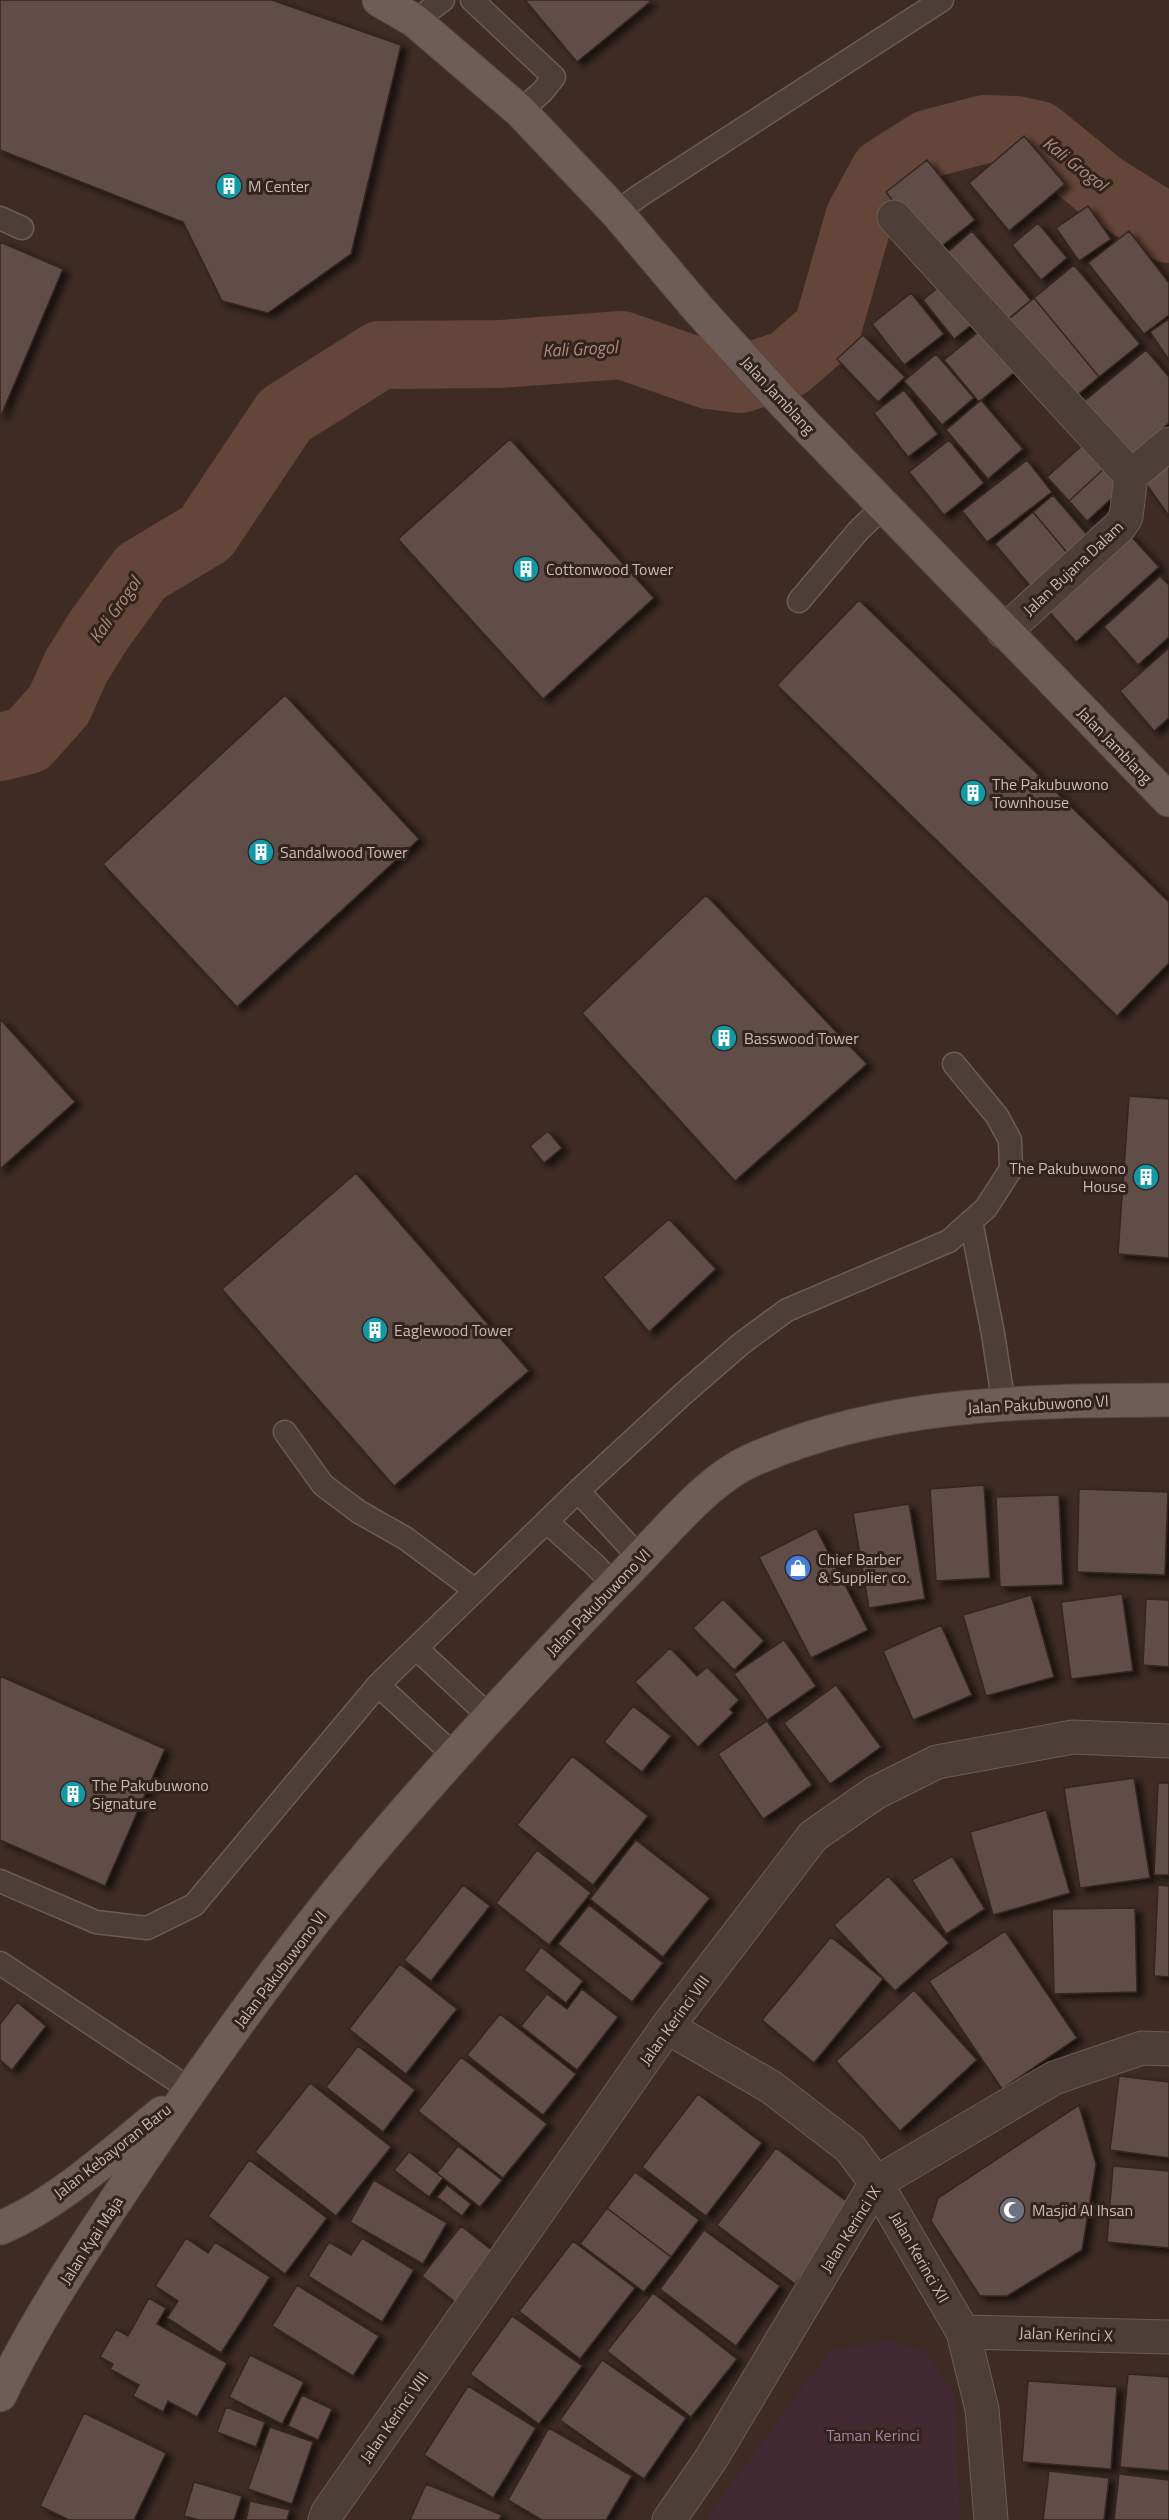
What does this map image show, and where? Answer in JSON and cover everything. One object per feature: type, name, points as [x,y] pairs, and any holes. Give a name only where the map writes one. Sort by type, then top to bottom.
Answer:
[{"type":"main road","name":"Jalan Jamblang","points":[[379,0],[416,21],[520,111],[616,213],[700,311],[784,403],[1169,800]]},
{"type":"main road","name":"Jalan Pakubuwono VI","points":[[191,2090],[308,1930],[354,1872],[489,1716],[699,1497],[747,1462],[841,1430],[904,1414],[1046,1401],[1169,1400]]},
{"type":"main road","name":"Jalan Kebayoran Baru","points":[[0,2228],[39,2206],[97,2166],[191,2090]]},
{"type":"main road","name":"Jalan Kyai Maja","points":[[0,2395],[42,2316],[111,2208],[191,2090]]},
{"type":"street","points":[[894,217],[1131,476],[1169,444]]},
{"type":"street","name":"Jalan Bujana Dalam","points":[[1004,632],[1120,526],[1126,517],[1131,476]]},
{"type":"street","name":"Jalan Kerinci VIII","points":[[325,2520],[334,2502],[667,2027],[813,1836],[875,1793],[937,1762],[1073,1737],[1169,1741]]},
{"type":"street","name":"Jalan Kerinci XII","points":[[667,2027],[771,2086],[850,2148],[876,2184],[963,2331],[982,2409],[991,2520]]},
{"type":"street","name":"Jalan Kerinci IX","points":[[669,2520],[711,2459],[876,2184],[1053,2078],[1142,2048],[1169,2049]]},
{"type":"street","name":"Jalan Kerinci X","points":[[963,2331],[1169,2337]]},
{"type":"lane","points":[[416,21],[443,0]]},
{"type":"lane","points":[[472,0],[554,76],[542,92],[520,111]]},
{"type":"lane","points":[[616,213],[942,0]]},
{"type":"lane","points":[[0,218],[22,228]]},
{"type":"lane","points":[[799,601],[859,530],[884,506]]},
{"type":"lane","points":[[0,1881],[96,1922],[136,1927],[147,1928],[194,1905],[378,1685],[578,1491],[683,1394],[742,1344],[787,1310],[949,1241],[986,1208],[1011,1169],[1010,1140],[997,1116],[954,1064]]},
{"type":"lane","points":[[971,1221],[1004,1405]]},
{"type":"lane","points":[[285,1432],[323,1485],[359,1512],[405,1538],[475,1590]]},
{"type":"lane","points":[[578,1491],[640,1558]]},
{"type":"lane","points":[[547,1522],[614,1585]]},
{"type":"lane","points":[[416,1648],[489,1716]]},
{"type":"lane","points":[[378,1685],[455,1756]]},
{"type":"lane","points":[[0,1963],[191,2090]]},
{"type":"green space","name":"Taman Kerinci","points":[[887,2340],[926,2351],[955,2394],[960,2520],[705,2520],[830,2351]]},
{"type":"building","name":"M Center","points":[[0,0],[272,0],[401,45],[351,254],[268,313],[222,301],[183,222],[0,150]]},
{"type":"building","points":[[525,0],[649,0],[650,2],[577,62]]},
{"type":"building","points":[[1024,136],[1065,184],[1009,231],[969,183]]},
{"type":"building","points":[[927,160],[975,220],[934,252],[886,192]]},
{"type":"building","points":[[1088,206],[1111,239],[1079,261],[1056,228]]},
{"type":"building","points":[[1038,223],[1067,258],[1041,280],[1012,245]]},
{"type":"building","points":[[972,231],[1031,300],[1001,325],[942,257]]},
{"type":"building","points":[[1129,231],[1169,283],[1169,315],[1144,334],[1088,263]]},
{"type":"building","points":[[0,242],[63,269],[0,418]]},
{"type":"building","points":[[1074,265],[1140,344],[1099,377],[1034,298]]},
{"type":"building","points":[[947,280],[979,319],[954,339],[923,300]]},
{"type":"building","points":[[911,293],[944,334],[904,365],[872,324]]},
{"type":"building","points":[[1034,298],[1099,377],[1074,398],[1009,319]]},
{"type":"building","points":[[1169,319],[1169,360],[1150,332]]},
{"type":"building","points":[[987,325],[1022,366],[979,402],[944,360]]},
{"type":"building","points":[[863,335],[905,377],[878,402],[837,359]]},
{"type":"building","points":[[1146,350],[1169,377],[1169,423],[1128,457],[1082,403]]},
{"type":"building","points":[[936,354],[974,398],[942,425],[904,381]]},
{"type":"building","points":[[904,390],[938,434],[908,457],[874,413]]},
{"type":"building","points":[[981,400],[1023,449],[988,479],[946,430]]},
{"type":"building","name":"Cottonwood Tower","points":[[510,439],[654,598],[543,699],[398,539]]},
{"type":"building","points":[[949,440],[984,483],[944,515],[909,472]]},
{"type":"building","points":[[1086,442],[1108,465],[1069,501],[1047,477]]},
{"type":"building","points":[[1169,455],[1169,516],[1140,475]]},
{"type":"building","points":[[1027,460],[1052,492],[987,542],[962,511]]},
{"type":"building","points":[[1108,465],[1126,485],[1087,521],[1069,501]]},
{"type":"building","points":[[1053,495],[1089,537],[1069,555],[1033,512]]},
{"type":"building","points":[[1033,512],[1069,555],[1031,587],[995,544]]},
{"type":"building","points":[[1128,533],[1159,567],[1076,642],[1046,608]]},
{"type":"building","points":[[1160,576],[1169,585],[1169,637],[1138,665],[1104,627]]},
{"type":"building","name":"The Pakubuwono Townhouse","points":[[859,600],[1169,902],[1169,963],[1117,1016],[777,685]]},
{"type":"building","points":[[1169,648],[1169,718],[1154,731],[1120,691]]},
{"type":"building","name":"Sandalwood Tower","points":[[285,695],[419,839],[237,1007],[103,864]]},
{"type":"building","name":"Basswood Tower","points":[[706,895],[867,1064],[735,1181],[582,1013]]},
{"type":"building","points":[[0,1019],[75,1102],[0,1169]]},
{"type":"building","name":"The Pakubuwono House","points":[[1129,1096],[1169,1099],[1169,1258],[1118,1254]]},
{"type":"building","points":[[548,1131],[562,1148],[544,1163],[530,1146]]},
{"type":"building","name":"Eaglewood Tower","points":[[356,1173],[529,1371],[394,1486],[222,1289]]},
{"type":"building","points":[[669,1219],[716,1269],[649,1332],[603,1277]]},
{"type":"building","points":[[984,1485],[990,1578],[936,1581],[930,1489]]},
{"type":"building","points":[[1079,1489],[1168,1492],[1165,1575],[1077,1572]]},
{"type":"building","points":[[1059,1495],[1063,1585],[1000,1587],[996,1497]]},
{"type":"building","points":[[909,1504],[925,1599],[869,1608],[853,1513]]},
{"type":"building","points":[[816,1528],[868,1630],[811,1658],[759,1557]]},
{"type":"building","points":[[1122,1594],[1133,1671],[1071,1679],[1061,1602]]},
{"type":"building","points":[[1031,1595],[1054,1677],[986,1696],[963,1615]]},
{"type":"building","points":[[723,1599],[764,1641],[734,1670],[693,1628]]},
{"type":"building","points":[[1146,1599],[1169,1600],[1169,1667],[1143,1665]]},
{"type":"building","points":[[941,1625],[972,1695],[913,1720],[883,1651]]},
{"type":"building","points":[[784,1640],[816,1686],[767,1720],[734,1674]]},
{"type":"building","points":[[670,1648],[697,1676],[707,1667],[739,1700],[730,1709],[733,1713],[698,1747],[635,1682]]},
{"type":"building","name":"The Pakubuwono Signature","points":[[0,1676],[165,1749],[105,1886],[0,1840]]},
{"type":"building","points":[[836,1685],[881,1747],[830,1784],[784,1723]]},
{"type":"building","points":[[633,1706],[671,1736],[642,1772],[604,1742]]},
{"type":"building","points":[[767,1721],[812,1785],[763,1819],[718,1754]]},
{"type":"building","points":[[572,1756],[648,1816],[593,1885],[517,1825]]},
{"type":"building","points":[[1134,1778],[1150,1878],[1080,1888],[1064,1788]]},
{"type":"building","points":[[1158,1783],[1169,1783],[1169,1875],[1154,1875]]},
{"type":"building","points":[[1046,1810],[1070,1893],[993,1915],[970,1832]]},
{"type":"building","points":[[636,1840],[710,1898],[663,1957],[590,1899]]},
{"type":"building","points":[[537,1850],[591,1893],[549,1945],[496,1903]]},
{"type":"building","points":[[952,1856],[985,1909],[946,1934],[912,1880]]},
{"type":"building","points":[[888,1876],[949,1943],[895,1991],[834,1925]]},
{"type":"building","points":[[463,1885],[490,1906],[431,1981],[404,1960]]},
{"type":"building","points":[[1158,1885],[1169,1886],[1169,1977],[1154,1976]]},
{"type":"building","points":[[589,1905],[663,1963],[632,2002],[558,1944]]},
{"type":"building","points":[[1135,1908],[1137,1992],[1054,1994],[1052,1909]]},
{"type":"building","points":[[1005,1931],[1077,2038],[1002,2089],[929,1981]]},
{"type":"building","points":[[831,1937],[883,1979],[814,2063],[762,2020]]},
{"type":"building","points":[[541,1947],[583,1981],[566,2003],[524,1970]]},
{"type":"building","points":[[400,1964],[457,2009],[406,2074],[349,2029]]},
{"type":"building","points":[[582,1989],[618,2017],[577,2070],[521,2026],[547,1994],[567,2009]]},
{"type":"building","points":[[914,1990],[977,2060],[900,2131],[836,2061]]},
{"type":"building","points":[[17,2002],[46,2026],[12,2070],[0,2060],[0,2024]]},
{"type":"building","points":[[500,2014],[576,2074],[543,2115],[467,2055]]},
{"type":"building","points":[[358,2046],[415,2090],[383,2132],[326,2087]]},
{"type":"building","points":[[461,2057],[547,2124],[503,2178],[418,2111]]},
{"type":"building","points":[[1119,2076],[1169,2082],[1169,2158],[1110,2150]]},
{"type":"building","points":[[310,2083],[391,2147],[336,2216],[255,2152]]},
{"type":"building","points":[[698,2094],[762,2143],[706,2216],[642,2167]]},
{"type":"building","name":"Masjid Al Ihsan","points":[[1079,2105],[1096,2164],[1082,2250],[1007,2296],[980,2296],[931,2221],[938,2198]]},
{"type":"building","points":[[458,2146],[502,2180],[480,2207],[437,2173]]},
{"type":"building","points":[[776,2148],[854,2207],[795,2284],[717,2225]]},
{"type":"building","points":[[409,2152],[443,2178],[429,2197],[394,2170]]},
{"type":"building","points":[[249,2160],[327,2218],[285,2274],[208,2216]]},
{"type":"building","points":[[1113,2166],[1169,2171],[1169,2248],[1107,2242]]},
{"type":"building","points":[[635,2172],[699,2220],[671,2257],[607,2208]]},
{"type":"building","points":[[374,2180],[447,2223],[423,2264],[350,2222]]},
{"type":"building","points":[[447,2185],[471,2204],[462,2216],[437,2197]]},
{"type":"building","points":[[607,2208],[671,2257],[644,2292],[580,2244]]},
{"type":"building","points":[[461,2226],[502,2258],[463,2308],[422,2276]]},
{"type":"building","points":[[704,2230],[780,2286],[736,2346],[660,2289]]},
{"type":"building","points":[[186,2238],[208,2253],[215,2242],[270,2277],[221,2353],[167,2318],[178,2301],[155,2286]]},
{"type":"building","points":[[362,2238],[414,2270],[382,2322],[308,2276],[329,2242],[351,2255]]},
{"type":"building","points":[[573,2241],[635,2288],[580,2359],[519,2311]]},
{"type":"building","points":[[297,2285],[379,2336],[353,2376],[272,2326]]},
{"type":"building","points":[[653,2293],[737,2359],[691,2417],[607,2351]]},
{"type":"building","points":[[149,2298],[166,2308],[157,2324],[227,2363],[197,2417],[168,2401],[163,2412],[133,2396],[139,2385],[110,2369],[113,2364],[100,2357],[116,2329],[128,2336]]},
{"type":"building","points":[[512,2316],[582,2366],[539,2424],[470,2374]]},
{"type":"building","points":[[250,2355],[304,2382],[282,2424],[229,2397]]},
{"type":"building","points":[[602,2360],[686,2418],[644,2479],[560,2420]]},
{"type":"building","points":[[1128,2374],[1169,2377],[1169,2471],[1120,2467]]},
{"type":"building","points":[[1028,2381],[1117,2387],[1111,2469],[1022,2462]]},
{"type":"building","points":[[468,2386],[536,2428],[493,2498],[424,2455]]},
{"type":"building","points":[[302,2395],[332,2409],[318,2440],[288,2426]]},
{"type":"building","points":[[226,2407],[265,2422],[256,2447],[217,2432]]},
{"type":"building","points":[[84,2413],[166,2453],[134,2520],[69,2520],[40,2506]]},
{"type":"building","points":[[270,2427],[313,2442],[292,2504],[248,2489]]},
{"type":"building","points":[[549,2428],[632,2476],[606,2520],[542,2520],[508,2500]]},
{"type":"building","points":[[1049,2471],[1109,2478],[1104,2520],[1043,2520]]},
{"type":"building","points":[[1119,2474],[1169,2480],[1169,2520],[1114,2520]]},
{"type":"building","points":[[194,2482],[242,2496],[234,2520],[199,2520],[184,2516]]},
{"type":"building","points":[[426,2484],[502,2515],[499,2520],[410,2520]]},
{"type":"building","points":[[250,2501],[290,2510],[287,2520],[246,2520]]},
{"type":"waterway","name":"Kali Grogol","points":[[0,747],[28,740],[59,705],[76,667],[99,630],[141,572],[206,533],[285,415],[380,355],[500,354],[622,345],[708,375],[740,379],[788,364],[827,330],[859,218],[884,172],[928,144],[985,129],[1016,130],[1038,135],[1102,187],[1169,229]]},
{"type":"place","name":"M Center","points":[[229,186]]},
{"type":"place","name":"Cottonwood Tower","points":[[526,569]]},
{"type":"place","name":"The Pakubuwono Townhouse","points":[[973,793]]},
{"type":"place","name":"Sandalwood Tower","points":[[261,852]]},
{"type":"place","name":"Basswood Tower","points":[[724,1038]]},
{"type":"place","name":"The Pakubuwono House","points":[[1146,1177]]},
{"type":"place","name":"Eaglewood Tower","points":[[375,1330]]},
{"type":"place","name":"Chief Barber & Supplier co.","points":[[798,1568]]},
{"type":"place","name":"The Pakubuwono Signature","points":[[73,1794]]},
{"type":"place","name":"Masjid Al Ihsan","points":[[1012,2210]]}]
